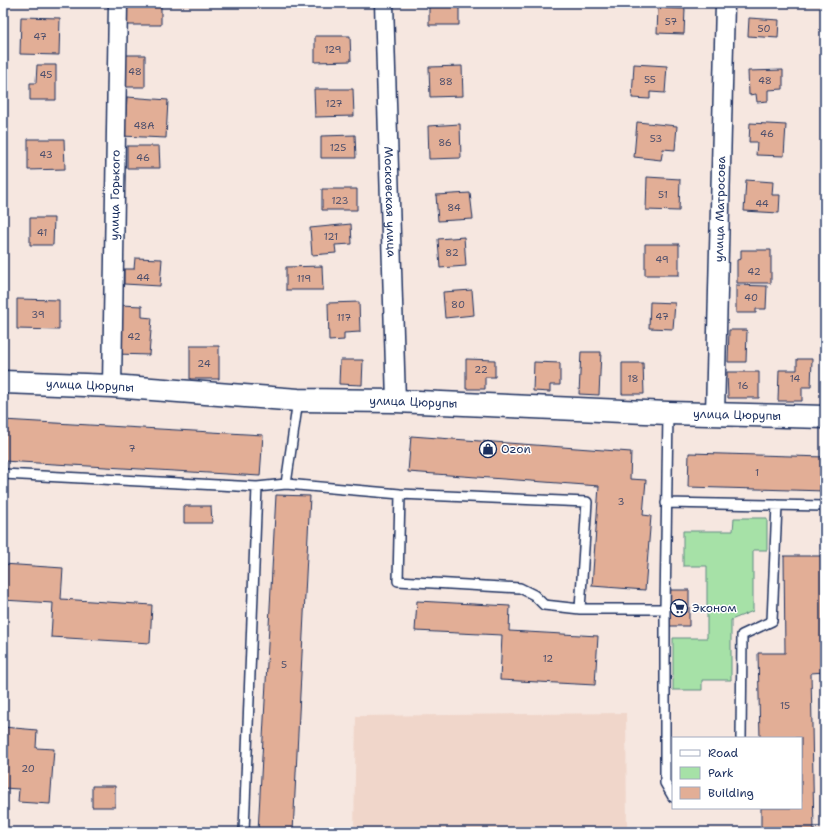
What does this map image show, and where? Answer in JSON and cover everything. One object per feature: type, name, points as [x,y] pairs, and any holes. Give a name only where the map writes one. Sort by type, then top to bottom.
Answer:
[{"type":"street","name":"улица Горького","points":[[112,386],[118,3]]},
{"type":"street","name":"Московская улица","points":[[384,3],[396,401]]},
{"type":"street","name":"улица Матросова","points":[[715,414],[725,3]]},
{"type":"street","name":"улица Цюрупы","points":[[3,382],[112,386],[298,400],[396,401],[668,413],[825,417]]},
{"type":"lane","points":[[286,484],[298,400]]},
{"type":"lane","points":[[668,413],[665,609],[665,783],[672,795]]},
{"type":"lane","points":[[3,474],[257,486],[286,484],[400,494],[587,502],[580,609]]},
{"type":"lane","points":[[244,832],[257,486]]},
{"type":"lane","points":[[400,494],[398,581],[520,588],[534,596],[544,605],[580,609],[665,609]]},
{"type":"lane","points":[[666,503],[825,506]]},
{"type":"lane","points":[[741,737],[742,635],[772,621],[777,505]]},
{"type":"shaded area","points":[[626,713],[627,832],[354,832],[356,716]]},
{"type":"green space","points":[[734,518],[767,518],[767,550],[753,550],[753,611],[731,620],[731,680],[702,680],[702,690],[673,690],[673,638],[707,638],[707,566],[683,566],[683,531],[733,531]]},
{"type":"building","points":[[124,3],[161,3],[161,25],[124,25]]},
{"type":"building","points":[[429,5],[459,5],[459,25],[429,25]]},
{"type":"building","points":[[658,8],[685,9],[684,34],[657,33]]},
{"type":"building","points":[[21,17],[60,18],[59,55],[20,54]]},
{"type":"building","points":[[749,18],[779,20],[778,38],[748,36]]},
{"type":"building","points":[[315,36],[350,36],[351,61],[315,62]]},
{"type":"building","points":[[125,55],[145,55],[145,87],[124,87]]},
{"type":"building","points":[[634,64],[667,66],[665,93],[650,92],[650,99],[632,98]]},
{"type":"building","points":[[37,65],[56,65],[56,100],[30,100],[30,83],[36,83]]},
{"type":"building","points":[[462,66],[463,96],[430,97],[429,67]]},
{"type":"building","points":[[783,70],[783,89],[768,90],[768,101],[757,102],[756,94],[749,95],[748,71]]},
{"type":"building","points":[[314,89],[353,89],[354,116],[315,117]]},
{"type":"building","points":[[127,97],[168,100],[166,138],[121,136],[122,113],[126,114]]},
{"type":"building","points":[[637,122],[677,126],[675,150],[663,149],[661,160],[634,157]]},
{"type":"building","points":[[750,123],[786,125],[784,156],[756,155],[757,142],[749,142]]},
{"type":"building","points":[[460,124],[461,158],[429,159],[428,126]]},
{"type":"building","points":[[355,135],[356,158],[321,158],[321,136]]},
{"type":"building","points":[[28,139],[64,139],[65,169],[28,170]]},
{"type":"building","points":[[127,146],[159,146],[160,168],[127,168]]},
{"type":"building","points":[[647,177],[680,179],[679,211],[646,210]]},
{"type":"building","points":[[746,180],[773,182],[772,195],[780,195],[779,213],[744,211]]},
{"type":"building","points":[[322,189],[357,189],[357,210],[322,210]]},
{"type":"building","points":[[470,193],[473,219],[438,221],[436,195]]},
{"type":"building","points":[[30,218],[54,218],[53,245],[30,245]]},
{"type":"building","points":[[351,224],[352,244],[335,245],[336,253],[312,255],[310,228]]},
{"type":"building","points":[[464,237],[466,266],[440,268],[438,239]]},
{"type":"building","points":[[645,244],[679,244],[679,275],[645,275]]},
{"type":"building","points":[[741,250],[771,250],[771,283],[737,283],[737,260],[741,259]]},
{"type":"building","points":[[135,258],[162,259],[160,286],[124,284],[124,269],[134,269]]},
{"type":"building","points":[[322,266],[323,290],[286,290],[286,267]]},
{"type":"building","points":[[736,285],[767,286],[766,309],[756,309],[756,313],[736,313]]},
{"type":"building","points":[[472,290],[474,315],[445,318],[443,292]]},
{"type":"building","points":[[17,299],[59,300],[59,330],[17,329]]},
{"type":"building","points":[[359,302],[360,332],[344,333],[344,340],[329,341],[328,303]]},
{"type":"building","points":[[650,302],[675,303],[673,329],[649,328]]},
{"type":"building","points":[[120,305],[142,306],[142,317],[152,318],[149,355],[117,354]]},
{"type":"building","points":[[729,330],[747,330],[746,362],[728,362]]},
{"type":"building","points":[[190,346],[219,346],[219,379],[190,379]]},
{"type":"building","points":[[581,352],[601,352],[599,395],[579,394]]},
{"type":"building","points":[[466,359],[495,360],[495,377],[485,377],[485,389],[466,389]]},
{"type":"building","points":[[797,359],[812,359],[811,387],[802,387],[802,401],[778,401],[779,370],[797,370]]},
{"type":"building","points":[[340,360],[363,360],[362,385],[339,384]]},
{"type":"building","points":[[534,362],[560,363],[560,385],[550,385],[550,392],[533,391]]},
{"type":"building","points":[[622,363],[643,363],[644,394],[622,394]]},
{"type":"building","points":[[727,372],[759,372],[759,398],[728,398]]},
{"type":"building","points":[[3,420],[263,435],[260,476],[3,461]]},
{"type":"building","points":[[411,436],[631,452],[630,479],[646,480],[643,515],[651,516],[645,590],[592,586],[599,486],[408,472]]},
{"type":"building","points":[[689,453],[825,457],[825,491],[688,487]]},
{"type":"building","points":[[276,495],[310,496],[293,832],[258,832]]},
{"type":"building","points":[[184,506],[211,506],[212,523],[184,523]]},
{"type":"building","points":[[784,556],[825,556],[825,672],[811,673],[814,832],[761,832],[761,809],[802,809],[802,737],[760,737],[758,653],[785,653]]},
{"type":"building","points":[[3,564],[63,568],[61,599],[152,605],[150,643],[51,637],[53,603],[3,600]]},
{"type":"building","name":"Эконом","points":[[669,590],[689,590],[689,626],[669,626]]},
{"type":"building","points":[[417,601],[510,606],[509,631],[598,636],[595,685],[500,680],[502,635],[415,631]]},
{"type":"building","points":[[3,727],[37,730],[36,748],[54,749],[50,804],[18,802],[19,789],[3,788]]},
{"type":"building","points":[[92,786],[115,786],[115,807],[92,807]]},
{"type":"place","name":"Ozon","points":[[488,449]]},
{"type":"place","name":"Эконом","points":[[679,608]]}]
